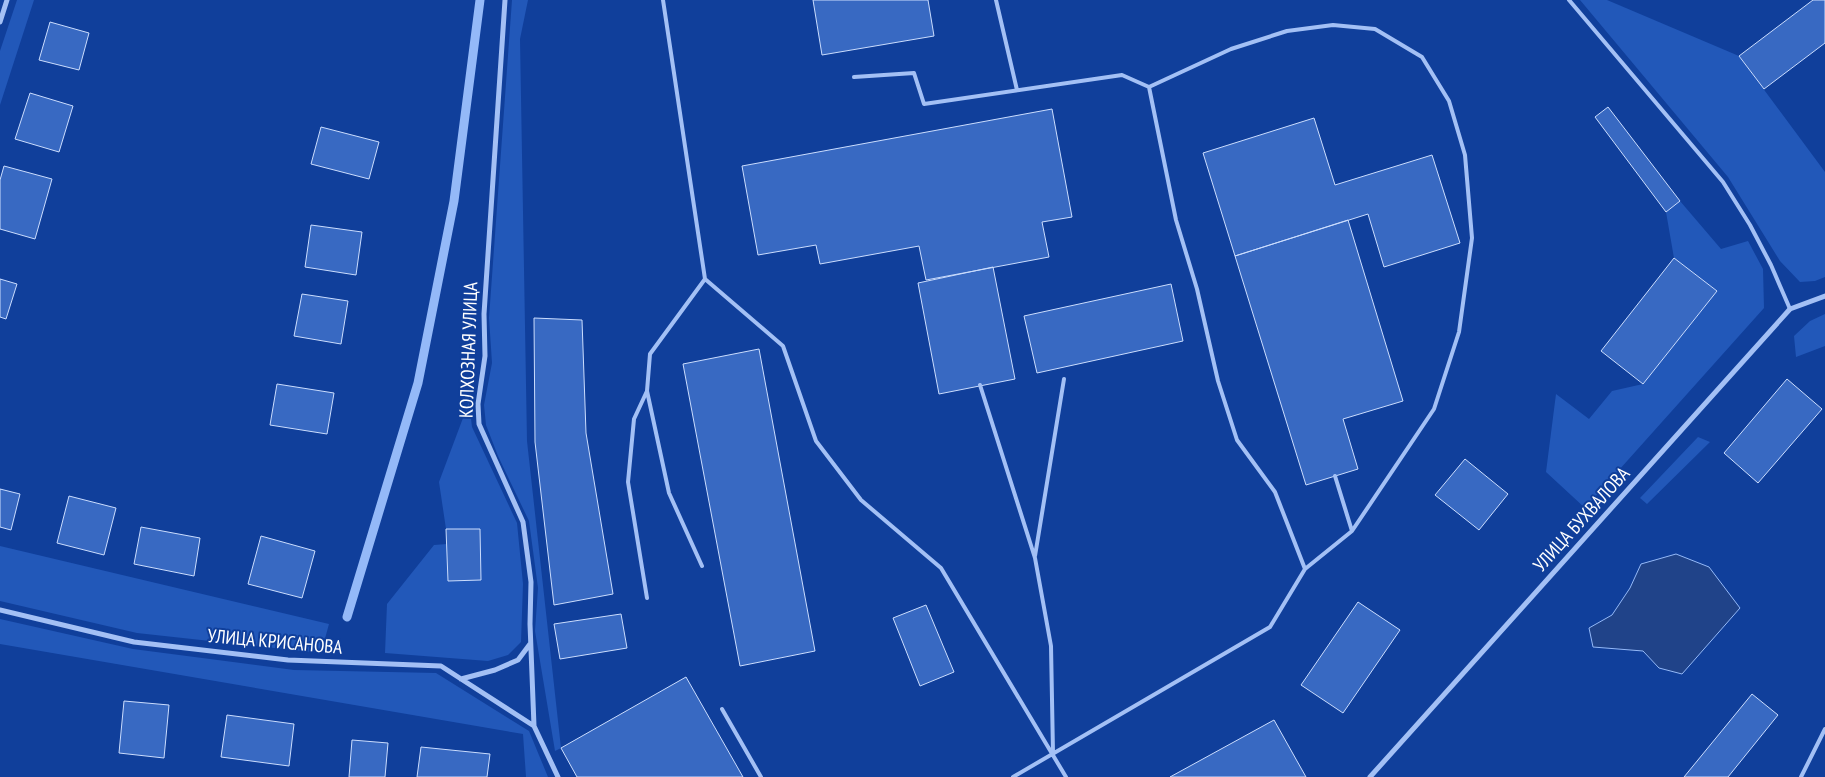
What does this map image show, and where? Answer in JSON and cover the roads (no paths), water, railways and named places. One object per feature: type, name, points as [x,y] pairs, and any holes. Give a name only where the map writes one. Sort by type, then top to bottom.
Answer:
[{"type":"street","points":[[0,22],[8,0]]},
{"type":"street","name":"КОЛХОЗНАЯ УЛИЦА","points":[[505,0],[484,314],[486,356],[478,404],[479,424],[523,522],[531,582],[530,643],[534,726],[558,777]]},
{"type":"street","name":"УЛИЦА БУХВАЛОВА","points":[[1370,777],[1790,309],[1825,296]]},
{"type":"street","name":"УЛИЦА КРИСАНОВА","points":[[0,610],[134,642],[288,660],[441,666],[534,726]]},
{"type":"street","points":[[461,679],[495,670],[518,660],[530,643]]},
{"type":"lane","points":[[662,0],[705,279],[783,346],[816,441],[861,500],[941,568],[1066,777]]},
{"type":"lane","points":[[996,0],[1017,90]]},
{"type":"lane","points":[[1569,0],[1723,182],[1750,225],[1771,265],[1790,309]]},
{"type":"lane","points":[[1013,777],[1270,627],[1305,570],[1352,531],[1434,409],[1459,332],[1472,238],[1465,154],[1449,101],[1422,57],[1375,29],[1333,25],[1287,31],[1231,49],[1149,87]]},
{"type":"lane","points":[[854,77],[914,72],[924,104],[1122,74],[1149,87]]},
{"type":"lane","points":[[1149,87],[1176,220],[1197,289],[1218,381],[1237,440],[1276,492],[1305,570]]},
{"type":"lane","points":[[702,566],[669,493],[647,391],[650,354],[705,279]]},
{"type":"lane","points":[[1035,558],[1064,379]]},
{"type":"lane","points":[[980,386],[1035,558],[1051,646],[1053,755]]},
{"type":"lane","points":[[647,391],[634,419],[628,482],[647,598]]},
{"type":"lane","points":[[1335,476],[1352,531]]},
{"type":"lane","points":[[722,709],[761,777]]},
{"type":"lane","points":[[1801,777],[1825,729]]},
{"type":"waterway","points":[[347,617],[418,383],[454,201],[480,0]]}]
